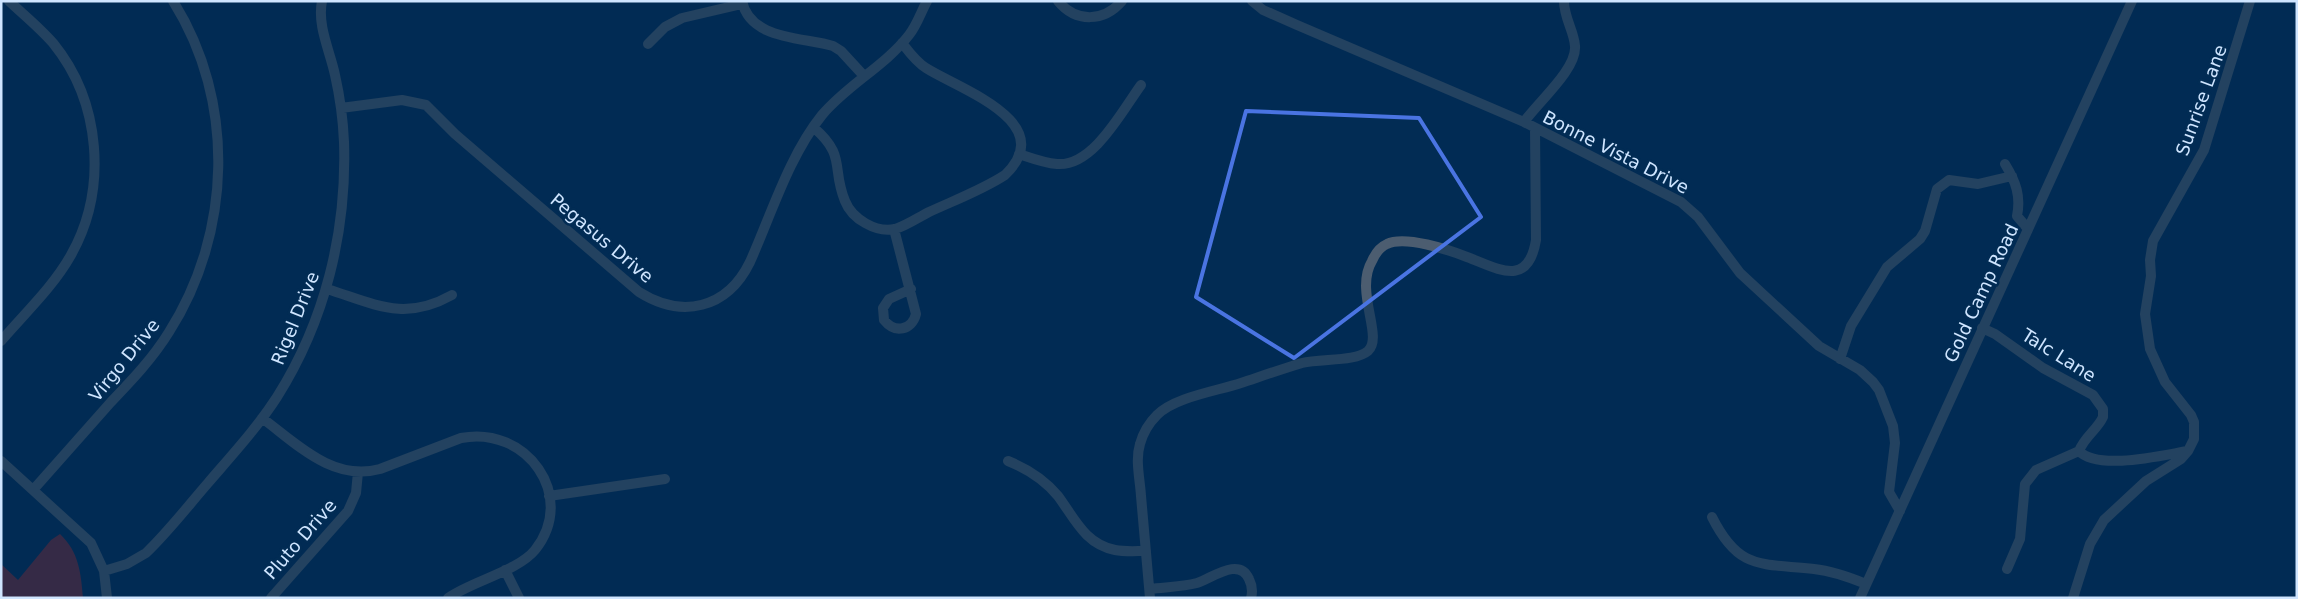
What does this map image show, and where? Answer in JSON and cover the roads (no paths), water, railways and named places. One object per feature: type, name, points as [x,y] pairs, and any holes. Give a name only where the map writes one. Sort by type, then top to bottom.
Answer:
[{"type":"street","points":[[1,341],[52,282],[71,255],[89,210],[95,164],[92,130],[76,79],[54,44],[9,1]]},
{"type":"street","name":"Virgo Drive","points":[[33,490],[158,348],[188,297],[206,250],[218,184],[216,121],[211,96],[197,49],[173,1]]},
{"type":"street","name":"Rigel Drive","points":[[104,571],[127,564],[155,544],[262,418],[300,357],[327,289],[336,247],[344,189],[341,108],[321,19],[322,1]]},
{"type":"street","name":"Pegasus Drive","points":[[341,108],[402,100],[426,105],[455,134],[639,292],[663,304],[687,308],[709,303],[720,297],[743,275],[798,153],[813,127],[824,113],[902,44],[914,27],[927,1]]},
{"type":"street","points":[[1058,1],[1076,15],[1092,18],[1108,14],[1122,1]]},
{"type":"street","name":"Bonne Vista Drive","points":[[1252,1],[1263,10],[1524,122],[1681,202],[1698,218],[1740,273],[1819,346],[1867,375],[1879,390],[1895,435],[1889,492],[1900,511]]},
{"type":"street","points":[[1524,122],[1568,70],[1574,59],[1575,44],[1566,18],[1564,1]]},
{"type":"street","name":"Gold Camp Road","points":[[1860,598],[2132,1]]},
{"type":"street","name":"Sunrise Lane","points":[[2188,451],[2194,439],[2194,422],[2165,382],[2150,349],[2145,314],[2151,276],[2150,260],[2153,242],[2204,150],[2250,1]]},
{"type":"street","points":[[648,44],[665,27],[682,18],[742,2],[752,20],[764,30],[833,46],[841,51],[864,76]]},
{"type":"street","points":[[813,127],[829,140],[833,149],[842,193],[849,209],[862,222],[876,227],[894,229],[996,180],[1011,169],[1019,154],[1020,136],[1006,113],[923,66],[902,44]]},
{"type":"street","points":[[1019,154],[1058,164],[1076,161],[1084,157],[1099,142],[1141,85]]},
{"type":"street","points":[[1251,598],[1252,588],[1249,578],[1246,573],[1237,569],[1225,570],[1198,582],[1150,594],[1138,456],[1144,432],[1158,414],[1176,402],[1295,365],[1318,360],[1358,356],[1370,349],[1375,338],[1365,298],[1366,273],[1375,255],[1387,244],[1406,241],[1428,246],[1454,252],[1492,268],[1505,271],[1520,269],[1527,264],[1532,258],[1536,240],[1535,129]]},
{"type":"street","points":[[2005,164],[2012,176],[2019,197],[2018,216],[2028,229]]},
{"type":"street","points":[[1840,359],[1851,326],[1887,267],[1916,244],[1925,231],[1937,189],[1949,180],[1978,184],[2012,176]]},
{"type":"street","points":[[894,229],[911,289]]},
{"type":"street","points":[[327,289],[401,310],[423,308],[452,294]]},
{"type":"street","name":"Talc Lane","points":[[1982,328],[2001,338],[2043,368],[2093,395],[2098,401],[2103,417],[2101,422],[2088,434],[2079,451]]},
{"type":"street","points":[[262,418],[322,462],[341,470],[358,472],[380,469],[460,438],[486,436],[508,442],[527,454],[541,473],[549,496],[548,520],[541,541],[528,558],[505,570],[474,582],[448,598]]},
{"type":"street","points":[[2007,569],[2020,539],[2025,484],[2036,470],[2079,451],[2085,457],[2100,460],[2143,458],[2188,451]]},
{"type":"street","points":[[2073,598],[2090,544],[2104,520],[2128,495],[2156,473],[2180,459],[2188,451]]},
{"type":"street","points":[[1,461],[84,534],[97,552],[104,571],[107,598]]},
{"type":"street","points":[[1008,461],[1029,470],[1045,482],[1058,496],[1079,528],[1096,543],[1114,550],[1146,551]]},
{"type":"street","name":"Pluto Drive","points":[[271,598],[348,510],[356,494],[358,472]]},
{"type":"street","points":[[549,496],[665,479]]},
{"type":"street","points":[[1712,517],[1730,546],[1748,560],[1769,566],[1832,572],[1866,584]]},
{"type":"street","points":[[505,570],[520,598]]}]
